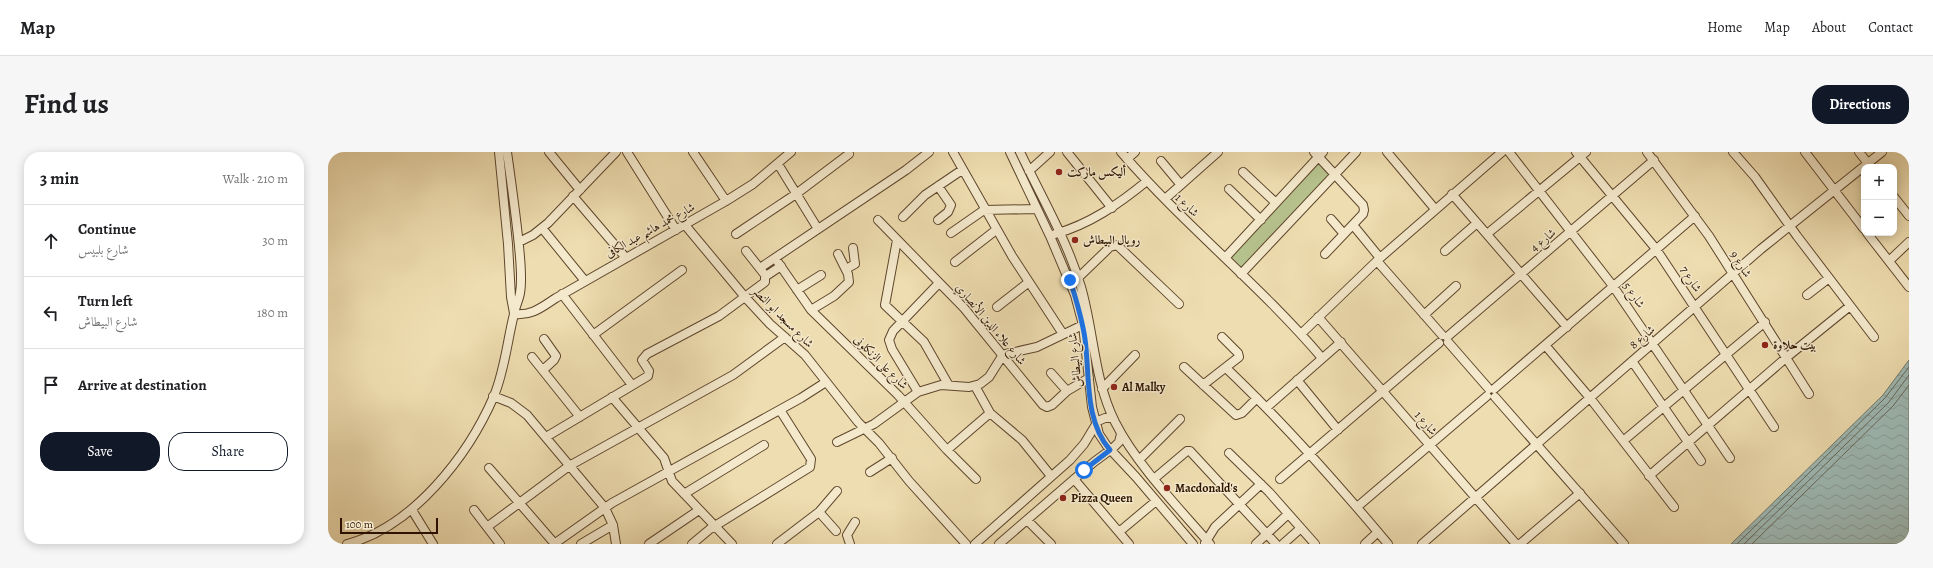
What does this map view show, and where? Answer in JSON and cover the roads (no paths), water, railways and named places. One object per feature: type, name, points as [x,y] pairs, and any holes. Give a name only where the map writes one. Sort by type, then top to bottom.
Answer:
[{"type":"street","points":[[499,152],[508,244],[510,297],[514,314]]},
{"type":"street","points":[[347,544],[373,535],[398,521],[412,510],[431,491],[453,464],[483,418],[493,396],[505,360],[514,314],[520,293],[519,242],[507,152]]},
{"type":"street","points":[[549,152],[580,190]]},
{"type":"street","points":[[519,242],[542,228],[616,152]]},
{"type":"street","points":[[627,152],[676,230]]},
{"type":"street","points":[[693,152],[726,201]]},
{"type":"street","name":"شارع محمد هاشم عبد الكافى","points":[[514,314],[533,312],[562,294],[685,225],[753,184],[791,152]]},
{"type":"street","points":[[760,268],[906,170],[929,152]]},
{"type":"street","points":[[953,152],[996,230],[1063,334]]},
{"type":"street","name":"شارع البيطاش","points":[[1010,152],[1070,280],[1086,323],[1089,378],[1095,424],[1101,438],[1193,544]]},
{"type":"street","name":"شارع البيطاش","points":[[1020,152],[1060,233],[1078,278],[1086,323],[1102,390],[1113,418],[1139,460],[1207,543]]},
{"type":"street","points":[[1029,171],[1050,152]]},
{"type":"street","points":[[1067,152],[1112,208]]},
{"type":"street","name":"شارع 1","points":[[1121,152],[1165,200],[1301,334],[1322,358]]},
{"type":"street","points":[[1127,159],[1135,152]]},
{"type":"street","points":[[1165,200],[1218,152]]},
{"type":"street","points":[[1241,274],[1356,152]]},
{"type":"street","points":[[1301,334],[1435,209],[1502,152]]},
{"type":"street","name":"شارع 5","points":[[1509,152],[1613,286],[1730,458]]},
{"type":"street","name":"شارع 9","points":[[1647,152],[1695,216],[1765,322],[1809,394]]},
{"type":"street","points":[[1733,152],[1755,177],[1789,225],[1874,337]]},
{"type":"street","points":[[1805,152],[1861,224]]},
{"type":"street","points":[[1859,152],[1868,164]]},
{"type":"street","name":"شارع 8","points":[[1870,164],[1882,152]]},
{"type":"street","points":[[736,234],[796,194],[849,154]]},
{"type":"street","points":[[1225,258],[1261,220],[1318,154],[1334,175],[1364,207],[1363,214],[1325,254]]},
{"type":"street","points":[[1393,154],[1435,209]]},
{"type":"street","points":[[1487,234],[1540,191],[1581,154]]},
{"type":"street","name":"شارع 7","points":[[1581,154],[1612,196],[1656,249],[1774,427]]},
{"type":"street","points":[[1161,160],[1181,185]]},
{"type":"street","name":"شارع 4","points":[[1280,479],[1654,160]]},
{"type":"street","points":[[778,164],[818,229]]},
{"type":"street","points":[[904,217],[918,202],[962,170]]},
{"type":"street","name":"شارع 8","points":[[1422,544],[1789,225],[1834,189],[1861,170]]},
{"type":"street","points":[[1243,172],[1276,203]]},
{"type":"street","points":[[1050,236],[1060,233],[1112,208],[1147,181]]},
{"type":"street","points":[[938,186],[951,206],[948,212],[938,220]]},
{"type":"street","points":[[1229,189],[1261,220]]},
{"type":"street","points":[[1452,194],[1566,327]]},
{"type":"street","points":[[573,196],[626,258]]},
{"type":"street","points":[[1896,200],[1909,216]]},
{"type":"street","points":[[950,233],[984,210],[1037,209]]},
{"type":"street","points":[[1357,507],[1695,216]]},
{"type":"street","points":[[1331,219],[1344,234]]},
{"type":"street","name":"شارع علاء الدين الأنصاري","points":[[878,220],[964,308],[1043,405],[1052,405],[1067,391],[1089,378]]},
{"type":"street","points":[[1445,252],[1477,223]]},
{"type":"street","name":"شارع مسجد ابو النصر","points":[[685,225],[745,297],[805,355],[863,429],[879,442],[909,481],[966,544]]},
{"type":"street","points":[[1353,225],[1379,260],[1444,339],[1624,544]]},
{"type":"street","points":[[542,228],[585,281]]},
{"type":"street","points":[[954,262],[996,230]]},
{"type":"street","points":[[1869,236],[1909,287]]},
{"type":"street","points":[[897,240],[885,304],[928,348],[948,384]]},
{"type":"street","points":[[1889,260],[1909,242]]},
{"type":"street","points":[[1078,278],[1112,246],[1117,245],[1179,304]]},
{"type":"street","points":[[846,269],[855,264],[853,248]]},
{"type":"street","points":[[546,437],[649,375],[649,371],[642,361],[643,358],[682,334],[719,316],[765,282],[766,276],[746,251]]},
{"type":"street","points":[[811,310],[827,301],[847,285],[850,278],[838,254]]},
{"type":"street","name":"شارع على الزنكلونى","points":[[775,258],[811,310],[904,402],[947,450],[976,479]]},
{"type":"street","points":[[766,276],[781,266]]},
{"type":"street","points":[[593,335],[682,270]]},
{"type":"street","points":[[797,290],[821,275]]},
{"type":"street","points":[[1806,295],[1829,278]]},
{"type":"street","points":[[997,308],[1029,282]]},
{"type":"street","points":[[918,392],[890,345],[890,335],[939,283]]},
{"type":"street","points":[[1424,315],[1456,286]]},
{"type":"street","points":[[562,294],[632,385]]},
{"type":"street","points":[[1649,476],[1787,357],[1850,306]]},
{"type":"street","name":"شارع 1","points":[[1318,317],[1516,544]]},
{"type":"street","points":[[1623,441],[1765,322]]},
{"type":"street","points":[[837,442],[879,420],[918,392],[948,384],[975,386],[980,384],[989,377],[1003,356],[1037,347],[1086,323]]},
{"type":"street","points":[[487,528],[570,466],[638,426],[733,375],[785,337]]},
{"type":"street","points":[[1203,385],[1237,359],[1239,355],[1222,337]]},
{"type":"street","points":[[543,370],[554,360],[556,356],[544,340]]},
{"type":"street","points":[[1267,407],[1341,342]]},
{"type":"street","points":[[1545,345],[1590,398],[1674,508]]},
{"type":"street","points":[[1102,390],[1135,355]]},
{"type":"street","points":[[532,357],[580,417]]},
{"type":"street","points":[[1632,361],[1701,461]]},
{"type":"street","points":[[1184,367],[1236,415],[1242,413],[1257,398]]},
{"type":"street","points":[[1226,368],[1267,407],[1310,453],[1388,544]]},
{"type":"street","points":[[1051,373],[1067,391]]},
{"type":"street","points":[[1297,380],[1338,430]]},
{"type":"street","points":[[489,468],[554,544],[605,508],[668,471],[780,410],[826,382]]},
{"type":"street","points":[[975,386],[990,413],[1022,440],[1051,476]]},
{"type":"street","points":[[493,396],[511,403],[522,410],[546,437],[605,508],[613,525],[616,544]]},
{"type":"street","points":[[612,397],[664,458],[672,481],[714,527],[732,544]]},
{"type":"street","points":[[692,544],[703,533],[810,467],[810,459],[780,410]]},
{"type":"street","points":[[947,450],[990,413]]},
{"type":"street","points":[[975,544],[1078,452],[1095,424],[1105,418],[1113,418]]},
{"type":"street","points":[[1139,460],[1180,419]]},
{"type":"street","points":[[999,544],[1119,442],[1122,434]]},
{"type":"street","points":[[684,494],[764,445]]},
{"type":"street","points":[[1155,478],[1185,452],[1190,451],[1276,544]]},
{"type":"street","points":[[1229,453],[1261,484],[1315,544]]},
{"type":"street","points":[[870,472],[892,458]]},
{"type":"street","points":[[1074,479],[1129,544]]},
{"type":"street","points":[[1207,543],[1215,527],[1261,484]]},
{"type":"street","points":[[777,544],[819,512],[837,491]]},
{"type":"street","points":[[1520,544],[1580,493]]},
{"type":"street","points":[[1119,532],[1156,501]]},
{"type":"street","points":[[412,510],[433,544]]},
{"type":"street","points":[[474,510],[500,544]]},
{"type":"street","points":[[649,544],[698,510]]},
{"type":"street","points":[[819,512],[836,532]]},
{"type":"street","points":[[1256,544],[1288,514]]},
{"type":"street","points":[[1027,520],[1051,544]]},
{"type":"street","points":[[850,544],[848,535],[855,522]]},
{"type":"street","points":[[581,544],[613,525]]},
{"type":"street","points":[[1283,544],[1301,528]]},
{"type":"street","points":[[1365,544],[1378,532]]},
{"type":"water","points":[[1909,360],[1909,544],[1731,544],[1883,395]]},
{"type":"place","name":"أليكس ماركت","points":[[1059,172]]},
{"type":"place","name":"رويال البيطاش","points":[[1075,240]]},
{"type":"place","name":"بيت حلاوة","points":[[1765,345]]},
{"type":"place","name":"Al Malky","points":[[1114,387]]},
{"type":"place","name":"Macdonald's","points":[[1167,488]]},
{"type":"place","name":"Pizza Queen","points":[[1063,498]]}]
